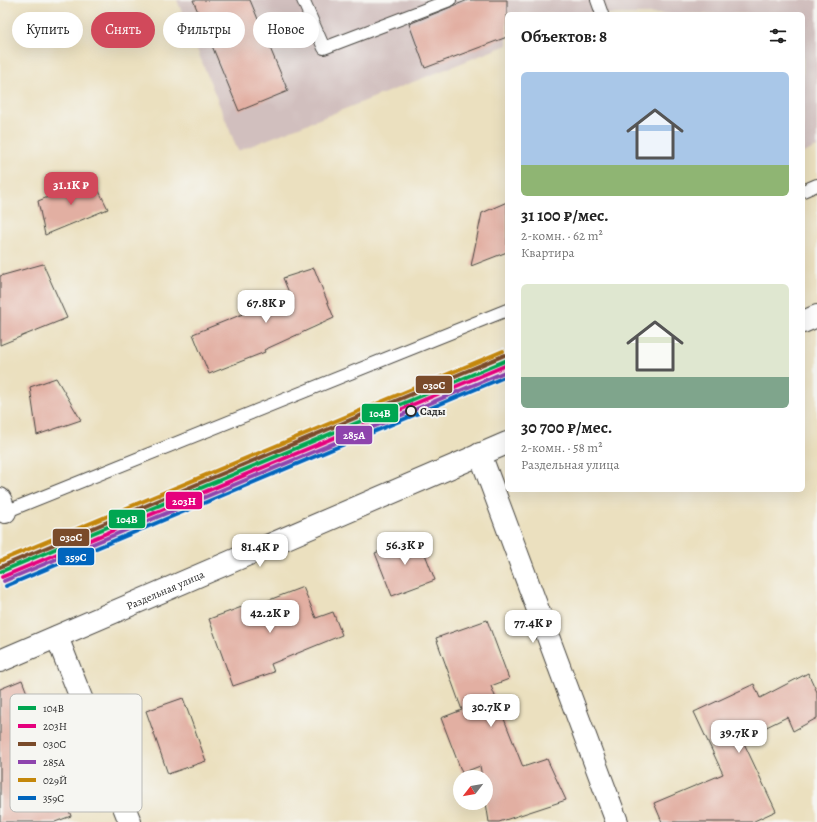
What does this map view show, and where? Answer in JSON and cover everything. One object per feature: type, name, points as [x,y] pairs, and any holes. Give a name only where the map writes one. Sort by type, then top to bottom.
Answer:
[{"type":"street","points":[[805,321],[817,316]]},
{"type":"street","name":"Раздельная улица","points":[[0,661],[505,444]]},
{"type":"street","points":[[480,454],[617,822]]},
{"type":"street","points":[[57,637],[79,694]]},
{"type":"street","points":[[126,812],[130,822]]},
{"type":"lane","points":[[303,0],[324,48],[450,0]]},
{"type":"lane","points":[[597,0],[601,12]]},
{"type":"lane","points":[[805,190],[817,185]]},
{"type":"lane","points":[[3,505],[505,311]]},
{"type":"shaded area","points":[[177,0],[817,0],[817,147],[805,152],[805,12],[505,12],[505,46],[238,151],[196,48],[245,48],[245,12],[182,12]]},
{"type":"building","points":[[193,0],[250,0],[255,12],[253,12],[253,48],[270,48],[288,91],[239,111],[213,48],[245,48],[245,12],[198,12]]},
{"type":"building","points":[[468,0],[507,0],[507,12],[505,12],[505,38],[425,68],[409,24]]},
{"type":"building","points":[[93,179],[108,209],[45,235],[38,201]]},
{"type":"building","points":[[505,203],[505,253],[471,266],[482,213]]},
{"type":"building","points":[[43,264],[67,318],[0,345],[0,276]]},
{"type":"building","points":[[314,268],[334,318],[264,350],[265,352],[209,374],[193,334],[290,295],[283,278]]},
{"type":"building","points":[[56,378],[81,420],[37,435],[30,387]]},
{"type":"building","points":[[418,536],[435,580],[392,596],[375,553]]},
{"type":"building","points":[[303,587],[316,618],[333,612],[342,635],[271,664],[274,672],[233,686],[209,619],[250,604],[251,607]]},
{"type":"building","points":[[487,620],[509,679],[491,686],[523,767],[547,759],[566,800],[499,822],[489,822],[487,810],[493,810],[493,770],[481,770],[480,766],[470,770],[461,770],[441,718],[462,710],[436,638]]},
{"type":"building","points":[[808,673],[817,692],[817,718],[793,731],[787,717],[742,739],[776,811],[752,822],[662,822],[654,803],[723,774],[694,712],[754,684],[760,698]]},
{"type":"building","points":[[22,680],[27,694],[10,694],[10,812],[70,812],[71,816],[55,822],[0,822],[0,689]]},
{"type":"building","points":[[183,698],[206,761],[168,774],[146,711]]},
{"type":"transit line","name":"029Й","points":[[0,561],[503,351]]},
{"type":"transit line","name":"030C","points":[[0,567],[505,355]]},
{"type":"transit line","name":"104В","points":[[0,572],[505,361]]},
{"type":"transit line","name":"203Н","points":[[2,577],[505,366]]},
{"type":"transit line","name":"285А","points":[[4,581],[505,372]]},
{"type":"transit line","name":"359С","points":[[6,586],[505,377]]},
{"type":"place","name":"Сады","points":[[411,411]]}]
